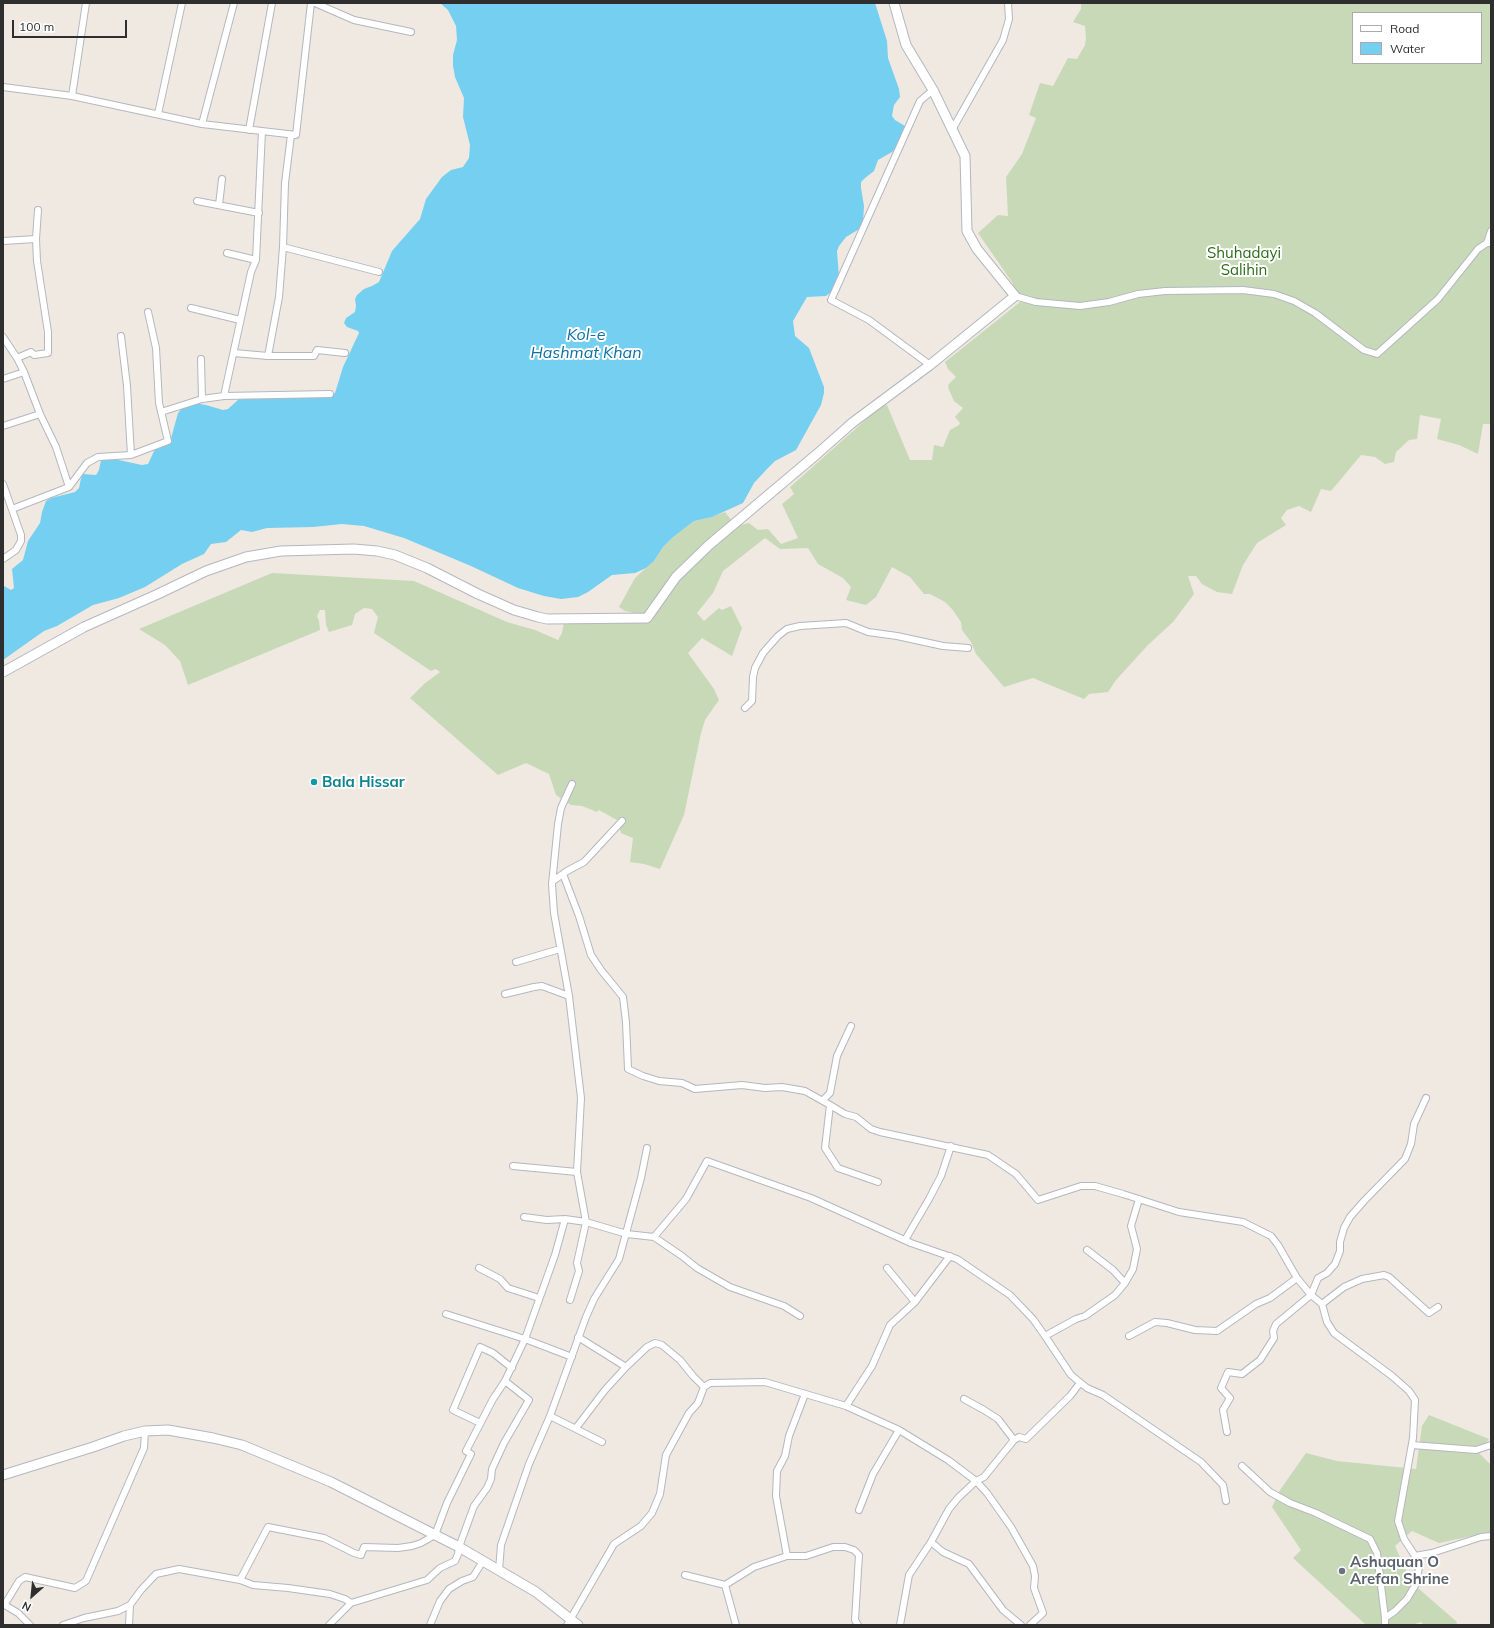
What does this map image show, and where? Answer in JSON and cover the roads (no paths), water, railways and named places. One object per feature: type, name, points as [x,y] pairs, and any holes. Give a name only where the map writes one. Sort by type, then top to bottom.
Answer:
[{"type":"street","points":[[72,96],[86,3]]},
{"type":"street","points":[[158,114],[182,3]]},
{"type":"street","points":[[202,124],[234,3]]},
{"type":"street","points":[[249,130],[272,3]]},
{"type":"street","points":[[3,87],[72,96],[202,124],[296,135],[311,3]]},
{"type":"street","points":[[315,3],[354,20],[411,32]]},
{"type":"street","points":[[894,3],[906,45],[932,90],[966,156],[967,231],[978,249],[1015,296],[1036,302],[1080,306],[1109,302],[1138,294],[1164,291],[1243,290],[1274,294],[1294,301],[1315,313],[1364,350],[1377,354],[1438,299],[1478,249],[1489,243],[1491,231]]},
{"type":"street","points":[[952,130],[1003,40],[1009,19],[1008,3]]},
{"type":"street","points":[[930,365],[869,320],[831,300],[920,101],[932,90]]},
{"type":"street","points":[[224,396],[251,272],[256,260],[262,131]]},
{"type":"street","points":[[268,356],[279,297],[283,247],[285,183],[291,135]]},
{"type":"street","points":[[219,205],[222,180]]},
{"type":"street","points":[[197,201],[259,213]]},
{"type":"street","points":[[17,358],[31,352],[34,356],[48,353],[48,332],[37,261],[36,239],[38,210]]},
{"type":"street","points":[[3,241],[36,239]]},
{"type":"street","points":[[283,247],[379,272]]},
{"type":"street","points":[[227,253],[256,260]]},
{"type":"street","points":[[3,672],[84,627],[206,571],[246,557],[281,551],[354,549],[378,551],[395,555],[427,568],[507,606],[538,617],[647,618],[676,577],[709,545],[852,423],[930,365],[1015,296]]},
{"type":"street","points":[[191,308],[240,320]]},
{"type":"street","points":[[12,510],[69,487],[87,463],[98,457],[131,455],[168,441],[159,403],[156,348],[148,312]]},
{"type":"street","points":[[121,336],[127,386],[131,455]]},
{"type":"street","points":[[3,337],[17,358],[24,372],[40,414],[56,447],[69,487]]},
{"type":"street","points":[[234,353],[268,356],[314,356],[317,350],[345,353]]},
{"type":"street","points":[[201,359],[202,399]]},
{"type":"street","points":[[3,379],[24,372]]},
{"type":"street","points":[[161,412],[202,399],[224,396],[330,394]]},
{"type":"street","points":[[3,426],[40,414]]},
{"type":"street","points":[[3,484],[21,535],[21,541],[16,550],[3,558]]},
{"type":"street","points":[[745,708],[752,701],[752,676],[763,653],[778,636],[787,629],[793,627],[827,623],[846,623],[868,632],[897,636],[943,646],[968,648]]},
{"type":"street","points":[[570,1300],[580,1271],[577,1263],[586,1222],[577,1172],[581,1098],[569,996],[554,913],[553,881],[558,824],[561,808],[572,784]]},
{"type":"street","points":[[553,881],[584,862],[622,821]]},
{"type":"street","points":[[563,874],[579,916],[591,955],[623,997],[626,1022],[628,1069],[658,1081],[682,1083],[695,1089],[742,1085],[765,1088],[782,1087],[805,1091],[845,1114],[856,1117],[871,1129],[988,1155],[1016,1174],[1038,1200],[1081,1186],[1095,1186],[1179,1212],[1251,1224],[1271,1236],[1278,1245],[1297,1278],[1311,1295],[1322,1304],[1327,1322],[1334,1333],[1392,1376],[1409,1391],[1415,1400],[1412,1445],[1403,1486],[1398,1521],[1404,1539],[1415,1556],[1418,1567],[1416,1584],[1407,1599],[1395,1611],[1385,1618]]},
{"type":"street","points":[[516,962],[560,949]]},
{"type":"street","points":[[505,994],[542,986],[569,996]]},
{"type":"street","points":[[823,1100],[830,1093],[837,1056],[851,1026]]},
{"type":"street","points":[[1227,1432],[1223,1410],[1230,1398],[1221,1388],[1228,1372],[1242,1374],[1260,1360],[1274,1338],[1273,1331],[1276,1324],[1311,1295],[1318,1278],[1327,1273],[1335,1264],[1340,1251],[1340,1242],[1344,1228],[1350,1217],[1406,1159],[1411,1144],[1414,1124],[1426,1098]]},
{"type":"street","points":[[830,1105],[825,1148],[838,1168],[878,1182]]},
{"type":"street","points":[[905,1240],[930,1199],[941,1176],[951,1146]]},
{"type":"street","points":[[499,1570],[501,1545],[529,1464],[550,1416],[578,1337],[594,1298],[619,1259],[642,1178],[647,1148]]},
{"type":"street","points":[[654,1237],[686,1199],[707,1161],[811,1198],[905,1240],[950,1256],[987,1278],[1010,1294],[1034,1319],[1071,1375],[1080,1383],[1103,1395],[1202,1462],[1223,1485],[1226,1500]]},
{"type":"street","points":[[513,1166],[577,1172]]},
{"type":"street","points":[[1045,1336],[1076,1319],[1085,1316],[1115,1294],[1125,1283],[1133,1269],[1137,1249],[1131,1226],[1139,1199]]},
{"type":"street","points":[[524,1217],[546,1220],[586,1222],[626,1234],[654,1237],[697,1268],[730,1286],[784,1306],[800,1316]]},
{"type":"street","points":[[240,1580],[268,1527],[324,1538],[361,1555],[364,1547],[398,1548],[421,1543],[435,1535],[447,1503],[471,1454],[466,1451],[480,1423],[512,1368],[525,1339],[555,1255],[565,1220]]},
{"type":"street","points":[[1087,1250],[1113,1270],[1125,1283]]},
{"type":"street","points":[[846,1406],[872,1366],[890,1325],[915,1302],[950,1256]]},
{"type":"street","points":[[480,1268],[500,1279],[508,1288],[539,1298]]},
{"type":"street","points":[[887,1268],[915,1302]]},
{"type":"street","points":[[1322,1304],[1344,1287],[1362,1278],[1384,1275],[1390,1277],[1430,1313],[1438,1307]]},
{"type":"street","points":[[1129,1336],[1155,1322],[1167,1323],[1195,1330],[1216,1331],[1256,1304],[1270,1298],[1297,1278]]},
{"type":"street","points":[[446,1314],[525,1339],[572,1357]]},
{"type":"street","points":[[578,1337],[626,1367]]},
{"type":"street","points":[[576,1428],[605,1390],[626,1367],[647,1347],[655,1343],[662,1345],[680,1360],[704,1387]]},
{"type":"street","points":[[480,1423],[453,1410],[480,1347],[493,1353],[512,1368]]},
{"type":"street","points":[[329,1625],[351,1603],[427,1580],[440,1568],[455,1561],[474,1506],[487,1488],[491,1479],[492,1469],[504,1443],[529,1400],[505,1381]]},
{"type":"street","points":[[3,1475],[124,1436],[145,1431],[168,1430],[242,1445],[331,1482],[459,1547],[536,1592],[572,1623],[614,1544],[641,1526],[652,1513],[660,1494],[666,1455],[689,1413],[698,1403],[704,1387],[710,1382],[765,1382],[846,1406],[899,1430],[948,1460],[976,1481],[1011,1528],[1033,1566],[1035,1576],[1034,1588],[1043,1613],[1030,1625]]},
{"type":"street","points":[[900,1625],[909,1575],[931,1542],[949,1509],[976,1481],[984,1477],[1014,1440],[1019,1437],[1026,1439],[1070,1396],[1080,1383]]},
{"type":"street","points":[[787,1556],[776,1496],[778,1472],[785,1456],[789,1436],[805,1394]]},
{"type":"street","points":[[964,1399],[998,1419],[1014,1440]]},
{"type":"street","points":[[550,1416],[602,1442]]},
{"type":"street","points":[[859,1510],[873,1474],[899,1430]]},
{"type":"street","points":[[30,1625],[18,1613],[4,1604],[19,1581],[25,1577],[75,1588],[86,1581],[144,1448],[145,1431]]},
{"type":"street","points":[[1412,1445],[1476,1450],[1491,1445]]},
{"type":"street","points":[[1242,1466],[1270,1492],[1290,1503],[1316,1513],[1370,1539],[1377,1553],[1385,1625]]},
{"type":"street","points":[[1415,1556],[1432,1554],[1491,1536]]},
{"type":"street","points":[[931,1542],[943,1552],[969,1564],[1003,1610],[1021,1625]]},
{"type":"street","points":[[685,1575],[725,1585],[754,1567],[787,1556],[806,1556],[833,1547],[845,1547],[854,1550],[859,1555],[855,1620],[858,1625]]},
{"type":"street","points":[[430,1625],[440,1601],[449,1588],[473,1577],[483,1561]]},
{"type":"street","points":[[129,1625],[130,1606],[141,1590],[156,1574],[166,1571],[185,1570],[240,1580],[253,1585],[330,1594],[345,1599],[351,1603]]},
{"type":"street","points":[[725,1585],[736,1625]]},
{"type":"street","points":[[63,1625],[84,1618],[118,1611],[130,1606]]},
{"type":"water","name":"Kol-e Hashmat Khan","points":[[440,3],[875,3],[887,41],[888,58],[899,89],[900,97],[894,105],[892,116],[895,120],[905,126],[901,144],[892,152],[878,160],[874,171],[861,182],[864,206],[863,223],[861,228],[846,237],[839,246],[837,251],[839,277],[831,292],[826,296],[807,297],[793,321],[795,336],[809,348],[824,387],[821,405],[796,450],[775,461],[767,469],[754,483],[743,503],[712,517],[694,521],[672,538],[663,547],[654,561],[646,568],[635,573],[612,575],[588,592],[578,597],[561,599],[544,596],[518,588],[471,566],[404,538],[364,526],[342,524],[313,527],[267,528],[252,532],[241,530],[226,542],[211,544],[204,554],[182,564],[145,587],[119,598],[93,605],[57,626],[44,631],[3,660],[3,583],[4,586],[11,590],[14,588],[12,569],[23,560],[28,541],[40,523],[46,501],[51,498],[75,492],[79,488],[82,474],[96,475],[99,470],[101,460],[114,459],[142,465],[148,464],[155,449],[165,446],[170,442],[178,413],[183,407],[194,403],[223,410],[228,409],[239,399],[254,398],[269,394],[307,398],[330,396],[335,393],[343,367],[359,333],[358,331],[347,327],[344,323],[346,318],[355,312],[355,299],[357,295],[364,289],[379,282],[392,251],[420,219],[426,199],[442,177],[451,170],[463,167],[469,158],[470,145],[463,117],[464,98],[455,77],[453,66],[453,55],[457,40],[456,26],[448,10]]},
{"type":"place","name":"Bala Hissar","points":[[314,782]]},
{"type":"place","name":"Ashuquan O Arefan Shrine","points":[[1342,1571]]},
{"type":"park label","name":"Shuhadayi Salihin","points":[[1244,262]]}]
